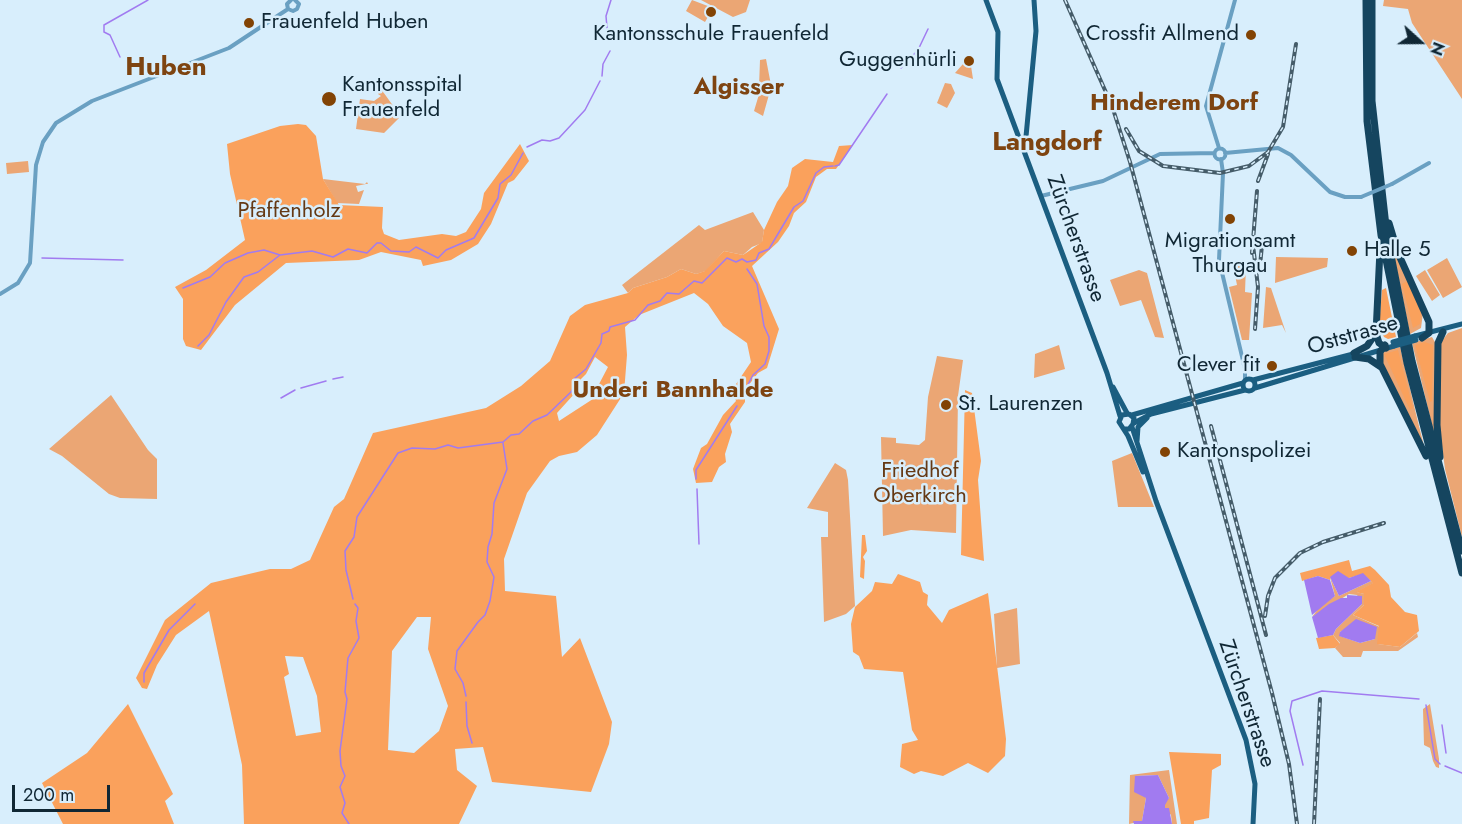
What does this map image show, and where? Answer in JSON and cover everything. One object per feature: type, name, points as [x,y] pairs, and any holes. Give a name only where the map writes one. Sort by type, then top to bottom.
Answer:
[{"type":"highway","points":[[1352,356],[1370,343],[1376,333],[1380,275],[1377,211],[1365,87],[1366,0]]},
{"type":"highway","points":[[1372,0],[1371,90],[1380,189],[1404,322],[1462,551]]},
{"type":"highway","points":[[1380,189],[1397,249],[1426,316],[1442,330],[1438,343],[1437,433],[1445,489]]},
{"type":"highway","points":[[1377,211],[1398,323],[1462,573]]},
{"type":"highway","points":[[1426,316],[1424,335],[1438,343]]},
{"type":"highway","points":[[1376,333],[1383,347],[1379,358],[1383,369],[1416,432],[1438,484]]},
{"type":"highway","points":[[1352,356],[1371,360],[1383,369]]},
{"type":"main road","name":"Zürcherstrasse","points":[[986,0],[998,32],[997,79],[1112,385],[1120,416],[1119,424],[1124,429],[1153,495]]},
{"type":"main road","points":[[1026,155],[1025,127],[1036,31],[1034,0]]},
{"type":"main road","points":[[1020,143],[1025,127]]},
{"type":"main road","name":"Oststrasse","points":[[1245,390],[1251,391],[1342,359],[1462,324]]},
{"type":"main road","name":"Oststrasse","points":[[1120,416],[1248,380],[1342,359]]},
{"type":"main road","points":[[1248,380],[1255,388]]},
{"type":"main road","points":[[1124,429],[1133,425],[1139,418],[1245,390],[1248,380]]},
{"type":"main road","name":"Zürcherstrasse","points":[[1112,385],[1130,414],[1153,495],[1248,748],[1255,784],[1253,824]]},
{"type":"main road","points":[[1141,457],[1137,436],[1138,427],[1143,421],[1156,414]]},
{"type":"street","points":[[0,294],[18,283],[30,262],[36,165],[43,142],[56,123],[98,98],[229,48],[288,9],[296,10],[295,0],[287,4],[288,9]]},
{"type":"street","points":[[1235,0],[1206,106],[1219,148],[1225,153],[1278,148],[1292,155],[1330,192],[1345,197],[1361,197],[1392,184],[1429,163]]},
{"type":"street","points":[[1041,196],[1103,181],[1160,154],[1214,153],[1219,148]]},
{"type":"street","points":[[1214,153],[1216,158],[1221,159]]},
{"type":"street","points":[[1225,153],[1221,159],[1223,173],[1219,260],[1248,380]]},
{"type":"green space","points":[[692,0],[713,8],[705,22],[686,11]]},
{"type":"green space","points":[[701,0],[750,0],[746,12],[733,17]]},
{"type":"green space","points":[[1384,0],[1462,0],[1462,99],[1412,23],[1408,9],[1383,6]]},
{"type":"green space","name":"Algisser","points":[[766,59],[771,85],[759,87],[760,60]]},
{"type":"green space","points":[[963,64],[971,66],[973,79],[955,73]]},
{"type":"green space","points":[[945,83],[951,84],[955,93],[947,108],[937,103]]},
{"type":"green space","points":[[381,89],[399,114],[399,118],[384,133],[356,129],[360,99],[374,101],[381,96],[378,94]]},
{"type":"green space","name":"Algisser","points":[[760,91],[770,91],[763,116],[754,111]]},
{"type":"green space","name":"Pfaffenholz","points":[[306,125],[316,136],[323,179],[339,205],[383,207],[384,234],[399,240],[442,234],[456,236],[466,232],[481,209],[484,193],[520,144],[529,161],[514,180],[508,183],[491,224],[478,244],[451,260],[423,266],[421,260],[381,252],[359,260],[286,263],[235,305],[201,350],[186,346],[183,339],[183,299],[175,287],[206,270],[245,240],[230,174],[227,144],[280,126]]},
{"type":"green space","points":[[853,145],[836,169],[827,169],[816,177],[806,202],[794,213],[789,226],[778,242],[752,266],[779,329],[767,368],[758,373],[745,390],[745,402],[730,424],[732,432],[725,454],[726,462],[719,467],[712,482],[696,483],[693,469],[701,448],[707,444],[723,415],[736,401],[732,390],[751,362],[747,343],[723,326],[708,304],[694,293],[639,315],[625,327],[627,355],[624,393],[597,435],[577,452],[559,456],[550,461],[527,493],[504,559],[505,591],[556,596],[562,657],[580,638],[612,722],[609,744],[591,792],[492,782],[483,747],[455,749],[457,770],[477,786],[459,824],[244,824],[242,765],[209,611],[176,635],[157,665],[147,689],[142,688],[136,678],[165,620],[211,583],[270,569],[291,569],[310,560],[334,507],[344,499],[373,433],[486,408],[521,386],[550,361],[570,316],[585,305],[628,293],[633,288],[667,277],[681,269],[696,274],[705,271],[724,251],[743,255],[762,242],[764,230],[777,202],[788,186],[792,168],[805,159],[833,162],[839,146]],"holes":[[[595,357],[608,367],[598,386],[603,389],[596,397],[559,421],[557,413],[576,392],[578,382],[586,374]],[[417,617],[431,617],[428,649],[448,706],[439,731],[414,753],[388,750],[392,651]],[[285,656],[303,657],[317,696],[321,732],[296,736],[284,677],[289,674]]]},
{"type":"green space","points":[[28,161],[29,172],[7,174],[6,163]]},
{"type":"green space","points":[[323,179],[365,184],[367,182],[368,184],[356,186],[358,192],[364,190],[359,204],[337,203]]},
{"type":"green space","points":[[753,212],[764,230],[762,243],[752,247],[743,255],[724,251],[706,271],[696,274],[681,269],[667,277],[633,288],[628,293],[622,285],[699,225],[705,230]]},
{"type":"green space","points":[[1389,231],[1423,313],[1421,328],[1410,334]]},
{"type":"green space","points":[[1276,257],[1328,258],[1327,267],[1275,283]]},
{"type":"green space","points":[[1447,258],[1462,287],[1443,298],[1427,270]]},
{"type":"green space","points":[[1233,265],[1246,266],[1245,292],[1252,293],[1249,340],[1242,340],[1229,287],[1237,285]]},
{"type":"green space","points":[[1139,270],[1147,273],[1164,338],[1155,337],[1141,300],[1120,306],[1110,280]]},
{"type":"green space","points":[[1425,270],[1440,295],[1432,301],[1416,276]]},
{"type":"green space","points":[[1407,281],[1421,312],[1420,324],[1413,328],[1402,284]]},
{"type":"green space","points":[[1266,287],[1271,288],[1286,333],[1282,325],[1263,328]]},
{"type":"green space","points":[[1386,288],[1396,337],[1388,339],[1384,337],[1379,327],[1382,290]]},
{"type":"green space","points":[[1462,328],[1462,537],[1445,469],[1439,424],[1441,342],[1448,333]]},
{"type":"green space","points":[[1432,337],[1436,344],[1436,441],[1412,343]]},
{"type":"green space","points":[[1425,342],[1433,345],[1432,401],[1430,402],[1415,345]]},
{"type":"green space","points":[[1059,345],[1065,369],[1034,378],[1035,354]]},
{"type":"green space","points":[[1400,347],[1424,446],[1382,362],[1382,351]]},
{"type":"green space","points":[[1398,350],[1413,408],[1410,410],[1384,354]]},
{"type":"green space","name":"Friedhof Oberkirch","points":[[937,356],[963,360],[958,396],[956,533],[911,530],[883,536],[881,437],[896,438],[896,443],[919,445],[925,440],[928,397]]},
{"type":"green space","points":[[965,390],[972,393],[981,461],[978,480],[984,561],[961,555]]},
{"type":"green space","points":[[111,395],[148,450],[157,459],[157,499],[120,498],[109,494],[62,456],[49,449]]},
{"type":"green space","points":[[1132,453],[1154,507],[1118,507],[1112,461]]},
{"type":"green space","points":[[835,463],[846,470],[848,480],[855,606],[846,614],[824,622],[821,537],[828,537],[828,512],[807,508]]},
{"type":"green space","points":[[862,535],[865,535],[867,551],[863,557],[865,561],[864,579],[860,577]]},
{"type":"green space","points":[[1349,560],[1352,571],[1370,566],[1375,570],[1389,585],[1391,597],[1405,612],[1417,615],[1419,631],[1400,647],[1377,644],[1379,626],[1353,615],[1364,605],[1364,594],[1356,592],[1373,583],[1363,574],[1349,578],[1331,577],[1330,580],[1318,576],[1302,581],[1300,573]]},
{"type":"green space","points":[[898,574],[920,582],[923,592],[928,595],[927,605],[942,623],[949,610],[988,593],[1006,739],[1005,756],[988,773],[968,763],[943,776],[921,771],[914,774],[900,767],[902,744],[918,740],[912,730],[903,672],[864,669],[859,656],[853,652],[851,624],[855,607],[872,591],[875,582],[892,584]]},
{"type":"green space","points":[[1330,577],[1339,596],[1371,581],[1374,583],[1357,592],[1364,594],[1364,605],[1353,615],[1380,627],[1378,644],[1400,647],[1417,633],[1418,637],[1398,651],[1363,651],[1361,657],[1343,657],[1335,648],[1340,643],[1333,635],[1336,629],[1362,604],[1357,595],[1349,594],[1312,617],[1321,605],[1335,596]],"holes":[[[1349,627],[1375,639],[1360,643],[1340,636],[1340,632]]]},
{"type":"green space","points":[[1017,608],[1020,664],[997,668],[994,614]]},
{"type":"green space","points":[[1333,635],[1340,644],[1335,648],[1319,649],[1316,638]]},
{"type":"green space","points":[[128,704],[173,794],[165,801],[174,824],[63,824],[42,783],[87,753]]},
{"type":"green space","points":[[1430,704],[1439,768],[1433,761],[1430,748],[1424,745],[1423,709]]},
{"type":"green space","points":[[1169,752],[1221,754],[1221,765],[1212,770],[1209,818],[1194,821],[1194,824],[1181,824]]},
{"type":"green space","points":[[1169,770],[1177,824],[1172,824],[1171,815],[1165,808],[1165,802],[1169,798],[1158,775],[1135,776],[1146,798],[1142,821],[1129,824],[1130,775]]},
{"type":"shaded area","points":[[1338,571],[1349,578],[1363,573],[1371,581],[1339,596],[1330,577]]},
{"type":"shaded area","points":[[1318,576],[1330,580],[1335,596],[1312,615],[1304,580]]},
{"type":"shaded area","points":[[1347,595],[1362,596],[1362,604],[1336,629],[1333,635],[1318,638],[1312,617],[1329,604],[1341,598],[1347,598]]},
{"type":"shaded area","points":[[1356,619],[1377,627],[1375,639],[1360,643],[1339,636],[1340,632]]},
{"type":"shaded area","points":[[1158,775],[1169,798],[1165,808],[1169,808],[1172,824],[1134,824],[1133,821],[1142,821],[1146,798],[1134,792],[1135,776]]},
{"type":"waterway","points":[[120,57],[110,35],[104,32],[104,25],[148,0]]},
{"type":"waterway","points":[[607,28],[606,16],[611,0]]},
{"type":"waterway","points":[[901,68],[918,50],[928,29]]},
{"type":"waterway","points":[[602,76],[603,64],[610,51]]},
{"type":"waterway","points":[[527,147],[542,140],[550,141],[559,138],[585,110],[600,81]]},
{"type":"waterway","points":[[835,166],[839,165],[887,94]]},
{"type":"waterway","points":[[183,288],[210,277],[225,263],[248,253],[264,250],[280,255],[312,251],[333,257],[348,249],[367,253],[377,243],[381,243],[391,251],[409,252],[416,247],[438,258],[446,250],[474,238],[498,198],[500,184],[511,175],[523,153]]},
{"type":"waterway","points":[[353,599],[346,570],[345,551],[354,537],[357,517],[398,453],[412,448],[435,449],[448,445],[458,448],[503,442],[511,435],[519,434],[533,421],[547,415],[571,392],[575,385],[574,379],[586,369],[601,343],[602,334],[609,331],[610,327],[635,320],[648,305],[660,301],[667,293],[679,294],[694,281],[702,283],[727,258],[736,262],[742,259],[747,262],[756,260],[759,253],[769,249],[794,207],[803,201],[816,173],[824,167],[833,166]]},
{"type":"waterway","points":[[198,346],[209,335],[226,302],[244,277],[258,272],[280,255]]},
{"type":"waterway","points":[[42,258],[123,260]]},
{"type":"waterway","points":[[741,398],[753,375],[765,364],[769,351],[769,337],[764,326],[757,284],[747,269]]},
{"type":"waterway","points":[[333,379],[343,377]]},
{"type":"waterway","points":[[301,388],[326,381]]},
{"type":"waterway","points":[[281,398],[295,390]]},
{"type":"waterway","points":[[696,479],[696,470],[737,406]]},
{"type":"waterway","points":[[466,696],[463,683],[455,669],[457,651],[485,615],[490,601],[494,577],[487,562],[488,547],[492,534],[494,503],[507,469],[503,443]]},
{"type":"waterway","points":[[697,489],[699,544]]},
{"type":"waterway","points":[[144,682],[144,673],[169,630],[195,604]]},
{"type":"waterway","points":[[349,824],[342,813],[345,803],[340,787],[345,776],[341,766],[340,751],[347,699],[345,692],[348,658],[359,638],[356,621],[358,608],[355,604]]},
{"type":"waterway","points":[[1303,765],[1290,711],[1292,701],[1322,691],[1419,699]]},
{"type":"waterway","points":[[466,702],[467,726],[472,743]]},
{"type":"waterway","points":[[1426,705],[1435,759],[1440,764]]},
{"type":"waterway","points":[[1442,725],[1446,753]]},
{"type":"waterway","points":[[1445,766],[1462,773]]},
{"type":"railway","points":[[1065,0],[1112,106],[1130,162],[1272,693],[1289,764],[1297,824]]},
{"type":"railway","points":[[1126,129],[1139,151],[1163,166],[1220,173],[1249,166],[1268,152],[1283,127],[1296,44]]},
{"type":"railway","points":[[1258,181],[1268,154]]},
{"type":"railway","points":[[1252,253],[1257,191]]},
{"type":"railway","points":[[1253,245],[1258,287],[1255,329]]},
{"type":"railway","points":[[1260,266],[1262,245]]},
{"type":"railway","points":[[1211,426],[1266,635]]},
{"type":"railway","points":[[1265,616],[1268,596],[1275,578],[1300,553],[1323,542],[1384,523]]},
{"type":"railway","points":[[1314,824],[1320,699]]},
{"type":"place","name":"Kantonsschule Frauenfeld","points":[[711,12]]},
{"type":"place","name":"Frauenfeld Huben","points":[[249,23]]},
{"type":"place","name":"Crossfit Allmend","points":[[1251,35]]},
{"type":"place","name":"Guggenhürli","points":[[969,61]]},
{"type":"place","name":"Kantonsspital Frauenfeld","points":[[329,99]]},
{"type":"place","name":"Migrationsamt Thurgau","points":[[1230,219]]},
{"type":"place","name":"Halle 5","points":[[1352,251]]},
{"type":"place","name":"Clever fit","points":[[1272,366]]},
{"type":"place","name":"St. Laurenzen","points":[[946,405]]},
{"type":"place","name":"Kantonspolizei","points":[[1165,452]]},
{"type":"district","name":"Huben","points":[[166,69]]},
{"type":"district","name":"Algisser","points":[[739,88]]},
{"type":"district","name":"Hinderem Dorf","points":[[1174,104]]},
{"type":"district","name":"Langdorf","points":[[1047,144]]},
{"type":"district","name":"Underi Bannhalde","points":[[673,391]]}]
